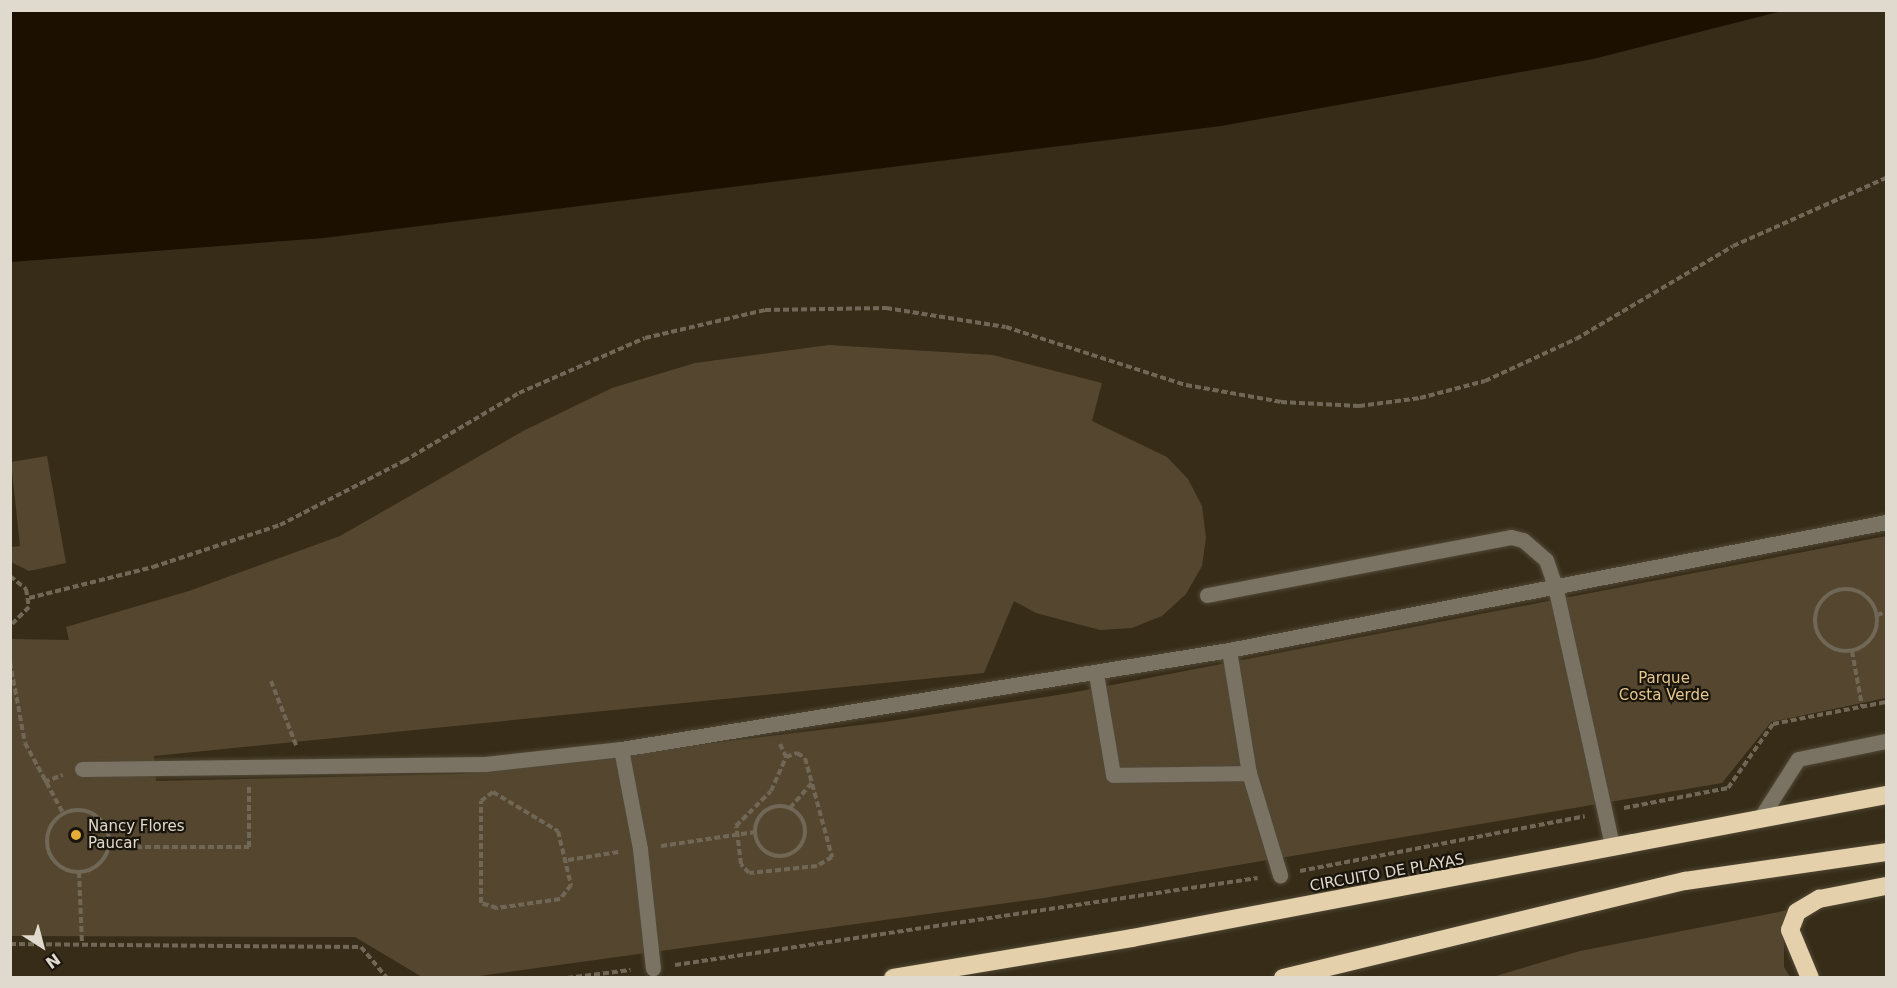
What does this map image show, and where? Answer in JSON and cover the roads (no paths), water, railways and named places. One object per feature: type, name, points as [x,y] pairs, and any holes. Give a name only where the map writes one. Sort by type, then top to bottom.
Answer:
[{"type":"highway","name":"CIRCUITO DE PLAYAS","points":[[893,978],[1132,938],[1887,795]]},
{"type":"highway","points":[[1283,978],[1685,881],[1887,852]]},
{"type":"highway","points":[[1810,978],[1790,930],[1797,912],[1819,899],[1887,886]]},
{"type":"lane","points":[[82,768],[484,764],[621,749],[1096,674],[1887,522]]},
{"type":"lane","points":[[1207,595],[1511,537],[1536,549],[1555,586],[1612,846]]},
{"type":"lane","points":[[1229,650],[1249,773],[1280,875]]},
{"type":"lane","points":[[1096,674],[1113,775],[1249,773]]},
{"type":"lane","points":[[1759,820],[1798,759],[1887,741]]},
{"type":"lane","points":[[621,749],[653,968]]},
{"type":"place","name":"Nancy Flores Paucar","points":[[76,835]]},
{"type":"park label","name":"Parque Costa Verde","points":[[1664,686]]}]
